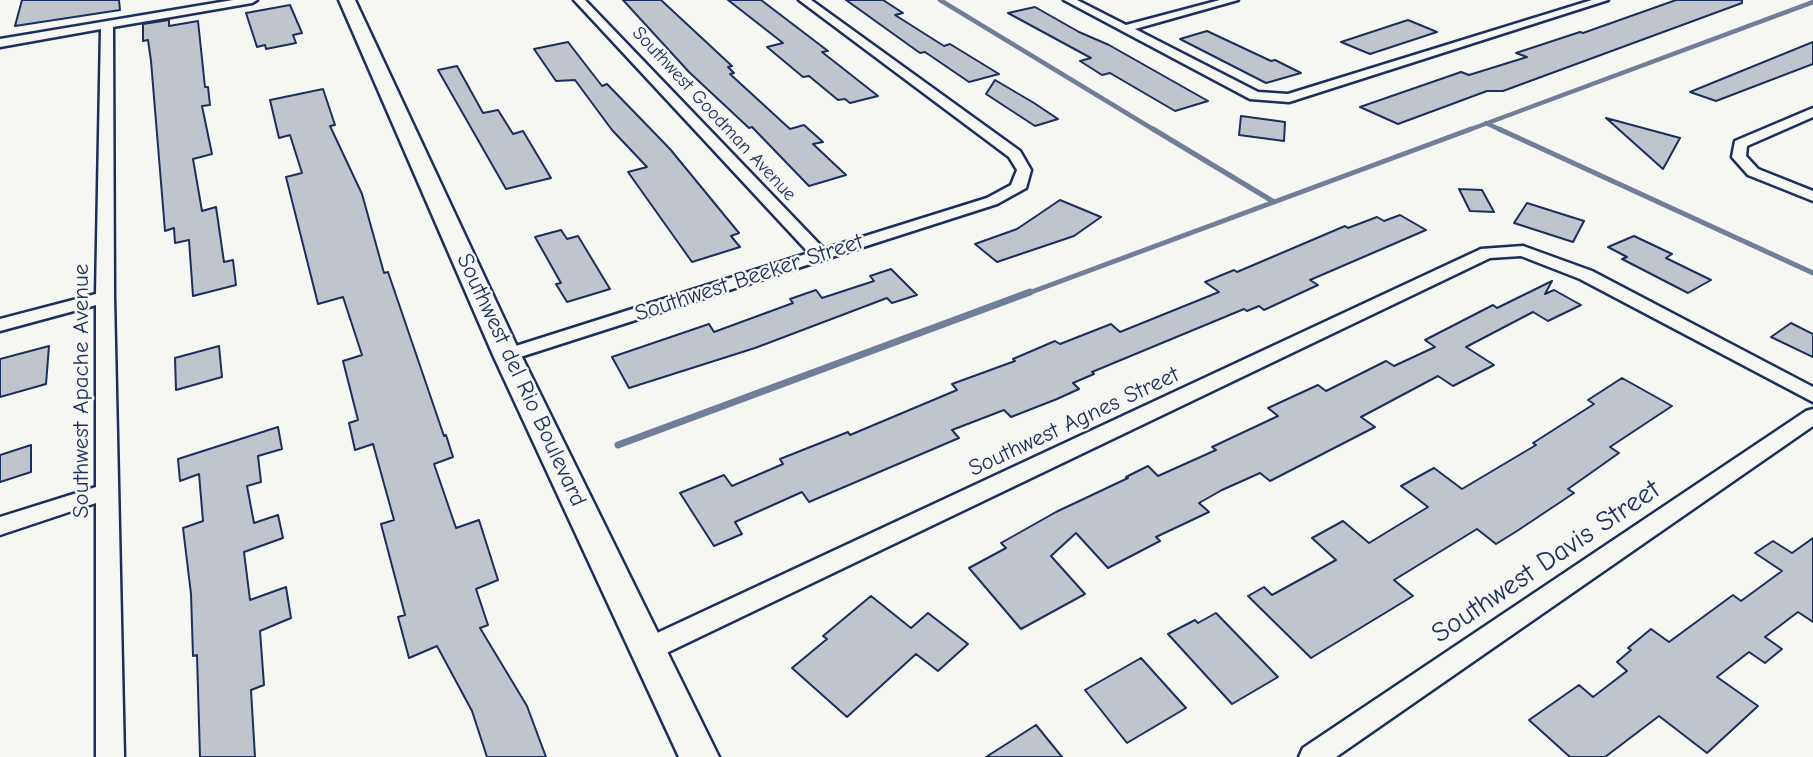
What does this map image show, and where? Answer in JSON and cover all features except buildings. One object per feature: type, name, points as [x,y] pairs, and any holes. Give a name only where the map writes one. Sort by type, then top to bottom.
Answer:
[{"type":"street","points":[[0,43],[252,0]]},
{"type":"street","name":"Southwest del Rio Boulevard","points":[[346,0],[507,355],[699,757]]},
{"type":"street","name":"Southwest Goodman Avenue","points":[[579,0],[820,255]]},
{"type":"street","name":"Southwest Beeker Street","points":[[507,355],[992,201],[1018,188],[1024,170],[1015,154],[804,0]]},
{"type":"street","points":[[1069,0],[1255,96],[1289,98],[1603,0]]},
{"type":"street","points":[[1123,29],[1233,0]]},
{"type":"street","name":"Southwest Apache Avenue","points":[[107,25],[105,297],[110,757]]},
{"type":"street","points":[[1813,113],[1740,144],[1739,157],[1753,172],[1813,196]]},
{"type":"street","name":"Southwest Agnes Street","points":[[649,649],[1487,253],[1522,251],[1586,275],[1813,394]]},
{"type":"street","points":[[0,325],[105,297]]},
{"type":"street","name":"Southwest Davis Street","points":[[1313,757],[1813,416]]},
{"type":"street","points":[[0,526],[106,492]]},
{"type":"waterway","points":[[940,0],[1156,131]]},
{"type":"waterway","points":[[1487,123],[1813,2]]},
{"type":"waterway","points":[[1466,131],[1487,123]]},
{"type":"waterway","points":[[1487,123],[1503,131]]},
{"type":"waterway","points":[[1153,129],[1274,202]]},
{"type":"waterway","points":[[1026,294],[1471,129]]},
{"type":"waterway","points":[[1499,129],[1813,273]]},
{"type":"waterway","points":[[618,445],[1030,292]]}]
